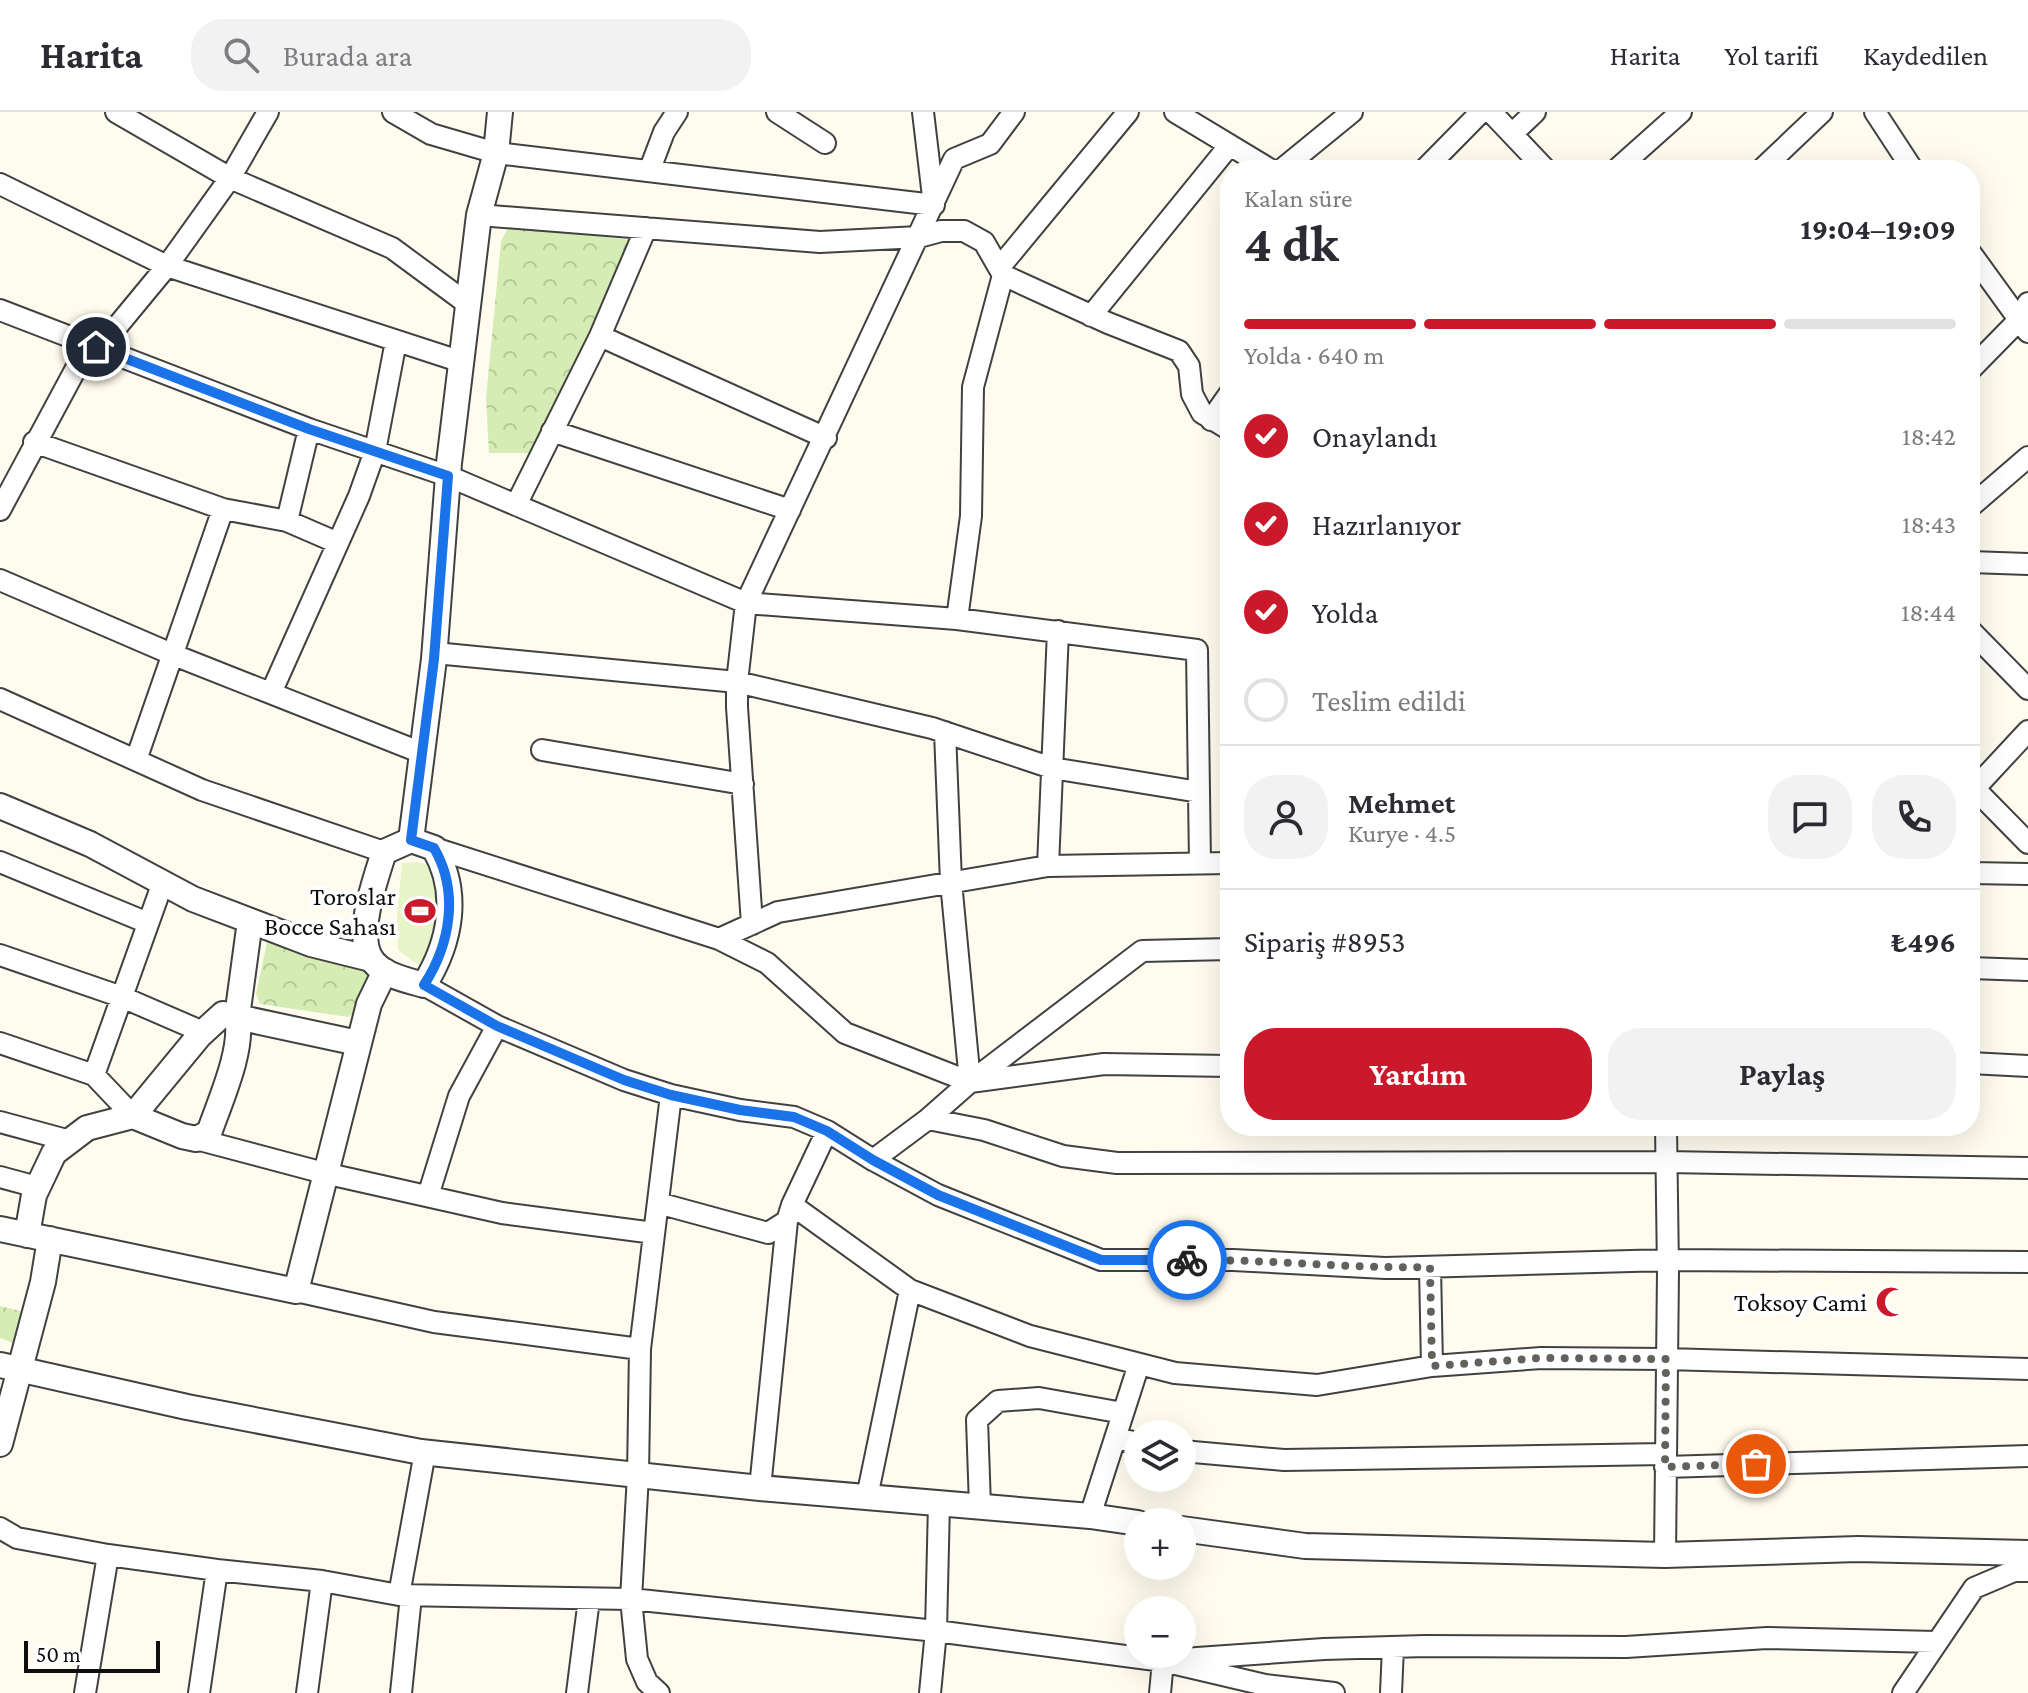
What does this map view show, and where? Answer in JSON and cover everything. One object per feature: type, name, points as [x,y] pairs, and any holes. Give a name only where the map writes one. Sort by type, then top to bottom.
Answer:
[{"type":"street","points":[[116,112],[230,178],[392,248],[468,304]]},
{"type":"street","points":[[0,510],[80,361],[110,335],[167,266],[230,178],[268,112]]},
{"type":"street","points":[[424,985],[438,964],[446,935],[451,893],[445,867],[423,844],[422,753],[435,653],[448,476],[468,304],[479,215],[496,153],[500,112]]},
{"type":"street","points":[[650,169],[664,132],[677,112]]},
{"type":"street","points":[[777,112],[825,143]]},
{"type":"street","points":[[923,112],[934,205]]},
{"type":"street","points":[[752,924],[737,682],[746,603],[826,438],[954,159],[990,144],[1014,112]]},
{"type":"street","points":[[957,619],[971,516],[973,387],[1001,271],[1128,112]]},
{"type":"street","points":[[1175,112],[1254,160]]},
{"type":"street","points":[[1290,160],[1329,119],[1352,112]]},
{"type":"street","points":[[1434,160],[1481,112]]},
{"type":"street","points":[[1491,112],[1537,160]]},
{"type":"street","points":[[1512,134],[1535,112]]},
{"type":"street","points":[[1627,160],[1681,112]]},
{"type":"street","points":[[1772,160],[1822,112]]},
{"type":"street","points":[[1875,112],[1903,160]]},
{"type":"street","points":[[400,114],[431,134],[496,153],[934,205]]},
{"type":"street","points":[[1091,316],[1229,146]]},
{"type":"street","points":[[0,184],[167,266],[462,362]]},
{"type":"street","points":[[479,215],[820,242],[919,237],[941,231],[964,231],[984,242],[1001,271],[1091,316],[1179,351],[1189,366],[1192,394],[1202,413],[1220,425]]},
{"type":"street","points":[[516,505],[600,336],[646,228]]},
{"type":"street","points":[[1980,264],[2025,319],[1980,361]]},
{"type":"street","points":[[0,310],[309,429],[448,476],[746,603],[957,619],[1197,650],[1200,863]]},
{"type":"street","points":[[600,336],[826,438]]},
{"type":"street","points":[[271,693],[375,451],[396,341]]},
{"type":"street","points":[[1211,420],[1220,407]]},
{"type":"street","points":[[287,521],[309,429]]},
{"type":"street","points":[[552,431],[790,510]]},
{"type":"street","points":[[34,442],[223,509],[287,521],[338,543]]},
{"type":"street","points":[[1980,498],[2028,457]]},
{"type":"street","points":[[136,760],[223,509]]},
{"type":"street","points":[[1980,562],[2028,564]]},
{"type":"street","points":[[0,580],[174,655],[422,753]]},
{"type":"street","points":[[1048,866],[1058,631]]},
{"type":"street","points":[[1980,643],[2028,689]]},
{"type":"street","points":[[435,653],[737,682],[945,732],[1052,768],[1199,792]]},
{"type":"street","points":[[2003,664],[2028,666]]},
{"type":"street","points":[[0,699],[202,790],[384,852],[423,844],[719,939],[767,963],[845,1033],[970,1082],[1104,1064],[1220,1066]]},
{"type":"street","points":[[1980,778],[2028,731]]},
{"type":"street","points":[[945,732],[951,882],[970,1082]]},
{"type":"street","points":[[542,750],[743,784]]},
{"type":"street","points":[[1980,794],[2028,843]]},
{"type":"street","points":[[0,806],[90,844],[193,899],[311,944],[378,965],[399,979],[424,985],[497,1026],[624,1080],[671,1095],[740,1110],[794,1117],[827,1131],[938,1195],[1101,1260],[1233,1260],[1385,1268],[1667,1260],[2028,1262]]},
{"type":"street","points":[[296,1291],[378,965],[365,943],[367,916],[384,852]]},
{"type":"street","points":[[0,862],[148,923]]},
{"type":"street","points":[[719,939],[778,912],[1048,866],[1220,863]]},
{"type":"street","points":[[1980,873],[2028,874]]},
{"type":"street","points":[[94,1075],[163,882]]},
{"type":"street","points":[[196,1139],[209,1133],[240,1030],[237,1017],[250,921]]},
{"type":"street","points":[[873,1160],[1142,951],[1220,949]]},
{"type":"street","points":[[0,955],[122,997],[203,1032]]},
{"type":"street","points":[[1980,968],[2028,970]]},
{"type":"street","points":[[0,1444],[10,1367],[43,1282],[37,1187],[54,1153],[87,1128],[133,1116],[203,1032],[223,1014],[358,1043]]},
{"type":"street","points":[[428,1196],[459,1096],[497,1026]]},
{"type":"street","points":[[0,1043],[94,1075],[133,1116],[182,1136],[324,1173],[502,1213],[654,1233]]},
{"type":"street","points":[[1980,1064],[2028,1066]]},
{"type":"street","points":[[659,1693],[647,1682],[637,1659],[631,1599],[638,1475],[640,1349],[671,1095]]},
{"type":"street","points":[[928,1119],[984,1130],[1063,1156],[1117,1163],[1666,1162],[2028,1168]]},
{"type":"street","points":[[0,1122],[70,1141]]},
{"type":"street","points":[[760,1488],[789,1213],[827,1131]]},
{"type":"street","points":[[1665,1555],[1666,1136]]},
{"type":"street","points":[[0,1177],[37,1187]]},
{"type":"street","points":[[658,1203],[768,1233],[789,1213]]},
{"type":"street","points":[[789,1213],[910,1290],[1030,1336],[1175,1373],[1317,1385],[1432,1366],[1541,1358],[2028,1369]]},
{"type":"street","points":[[0,1229],[434,1322],[640,1349]]},
{"type":"street","points":[[1430,1267],[1432,1366]]},
{"type":"street","points":[[867,1497],[910,1290]]},
{"type":"street","points":[[1090,1516],[1139,1364]]},
{"type":"street","points":[[10,1367],[187,1407],[425,1452],[760,1488],[1124,1521]]},
{"type":"street","points":[[980,1506],[977,1420],[998,1401],[1039,1398],[1123,1413]]},
{"type":"street","points":[[1115,1438],[1124,1440]]},
{"type":"street","points":[[401,1693],[405,1595],[425,1452]]},
{"type":"street","points":[[1196,1452],[1284,1460],[1665,1461],[2028,1456]]},
{"type":"street","points":[[930,1693],[936,1631],[939,1503]]},
{"type":"street","points":[[0,1528],[17,1538],[108,1555],[322,1581],[405,1595],[631,1599],[936,1631],[1124,1656]]},
{"type":"street","points":[[1196,1531],[1305,1546],[1665,1555],[1858,1549],[2028,1553]]},
{"type":"street","points":[[85,1693],[108,1555]]},
{"type":"street","points":[[199,1693],[217,1570]]},
{"type":"street","points":[[1903,1693],[1974,1588],[2014,1571],[2028,1571]]},
{"type":"street","points":[[307,1693],[322,1581]]},
{"type":"street","points":[[577,1693],[589,1599]]},
{"type":"street","points":[[1196,1659],[1393,1647],[1626,1647],[1767,1638],[1936,1642]]},
{"type":"street","points":[[1391,1693],[1393,1647]]},
{"type":"street","points":[[1160,1693],[1162,1668]]},
{"type":"street","points":[[1193,1668],[1265,1685],[1334,1693]]},
{"type":"green space","points":[[509,226],[632,240],[532,453],[489,453],[486,398],[501,241]]},
{"type":"green space","name":"Toroslar Bocce Sahası","points":[[418,862],[436,867],[441,930],[421,967],[398,950],[397,917],[402,863]]},
{"type":"green space","points":[[270,928],[373,967],[358,1010],[348,1017],[260,1004],[256,994]]},
{"type":"green space","points":[[0,1306],[24,1312],[14,1343],[0,1338]]},
{"type":"way so far","points":[[1187,1260],[1430,1267],[1432,1366],[1541,1358],[1666,1359],[1665,1467],[1756,1464]]},
{"type":"place","name":"Toroslar Bocce Sahası","points":[[420,911]]},
{"type":"place","name":"Toksoy Cami","points":[[1891,1302]]},
{"type":"route","points":[[96,347],[309,429],[448,476],[434,659],[411,840],[434,848],[445,867],[451,893],[446,935],[438,964],[424,985],[497,1026],[624,1080],[671,1095],[740,1110],[794,1117],[827,1131],[938,1195],[1101,1260],[1187,1260]]}]
